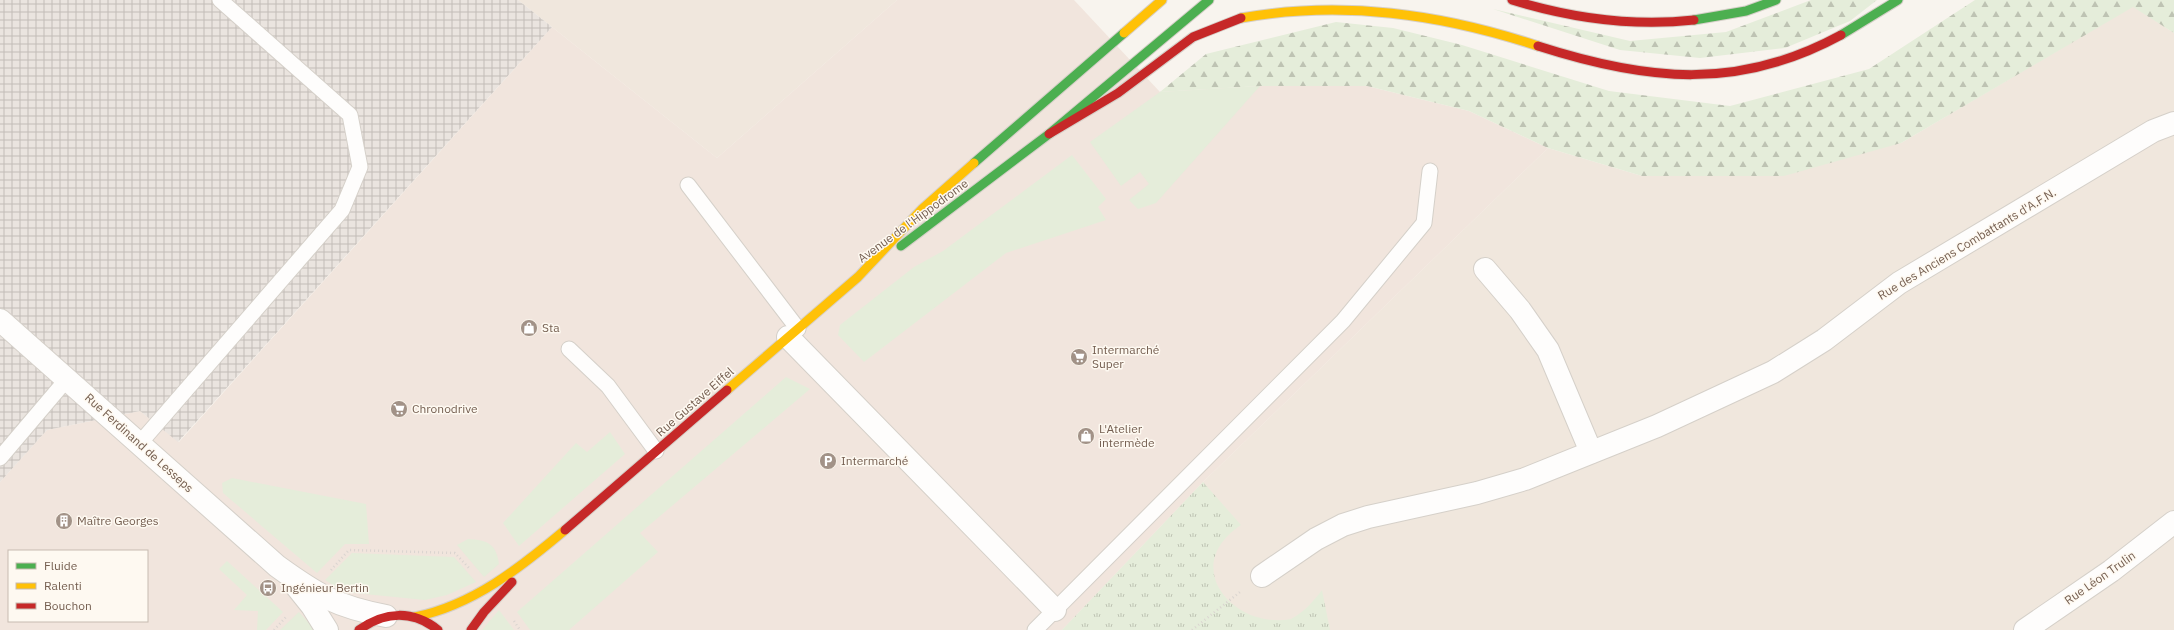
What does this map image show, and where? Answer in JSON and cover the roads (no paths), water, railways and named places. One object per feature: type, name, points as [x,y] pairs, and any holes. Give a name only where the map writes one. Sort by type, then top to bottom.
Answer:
[{"type":"main road","name":"Avenue de l'Hippodrome","points":[[858,277],[923,208],[1162,0]]},
{"type":"main road","name":"Avenue de l'Hippodrome","points":[[858,277],[934,222],[1049,134],[1209,0]]},
{"type":"main road","points":[[1512,0],[1545,9],[1605,20],[1651,22],[1709,18],[1760,7],[1776,0]]},
{"type":"main road","points":[[1049,134],[1112,96],[1177,48],[1210,29],[1267,12],[1306,5],[1334,2],[1390,7],[1445,18],[1600,64],[1656,75],[1699,77],[1743,72],[1788,60],[1810,52],[1862,25],[1898,0]]},
{"type":"main road","name":"Rue Gustave Eiffel","points":[[415,617],[444,610],[487,588],[547,545],[858,277]]},
{"type":"main road","name":"Rue Gustave Eiffel","points":[[471,630],[496,598],[547,545]]},
{"type":"main road","points":[[359,630],[368,623],[386,616],[406,615],[425,620],[438,630]]},
{"type":"street","name":"Rue des Anciens Combattants d'A.F.N.","points":[[1262,576],[1316,539],[1343,525],[1368,517],[1477,493],[1525,479],[1657,426],[1792,362],[1824,340],[1899,283],[2154,131],[2174,123]]},
{"type":"street","points":[[1485,269],[1520,310],[1548,350],[1591,452]]},
{"type":"street","name":"Rue Ferdinand de Lesseps","points":[[0,320],[308,594],[327,630]]},
{"type":"street","points":[[793,333],[1055,610]]},
{"type":"street","name":"Rue Léon Trulin","points":[[2025,630],[2111,570],[2174,522]]},
{"type":"street","name":"Rue Ferdinand de Lesseps","points":[[308,594],[358,611],[386,616]]},
{"type":"lane","points":[[140,444],[342,210],[360,167],[350,115],[220,0]]},
{"type":"lane","points":[[1035,630],[1343,321],[1424,222],[1430,171]]},
{"type":"lane","points":[[688,185],[793,333]]},
{"type":"lane","points":[[569,349],[608,386],[656,451]]},
{"type":"lane","points":[[0,458],[67,379]]},
{"type":"place","name":"Sta","points":[[529,328]]},
{"type":"place","name":"Intermarché Super","points":[[1079,357]]},
{"type":"place","name":"Chronodrive","points":[[399,409]]},
{"type":"place","name":"L'Atelier intermède","points":[[1086,436]]},
{"type":"place","name":"Intermarché","points":[[828,461]]},
{"type":"place","name":"Maître Georges","points":[[64,521]]},
{"type":"place","name":"Ingénieur Bertin","points":[[268,588]]}]
